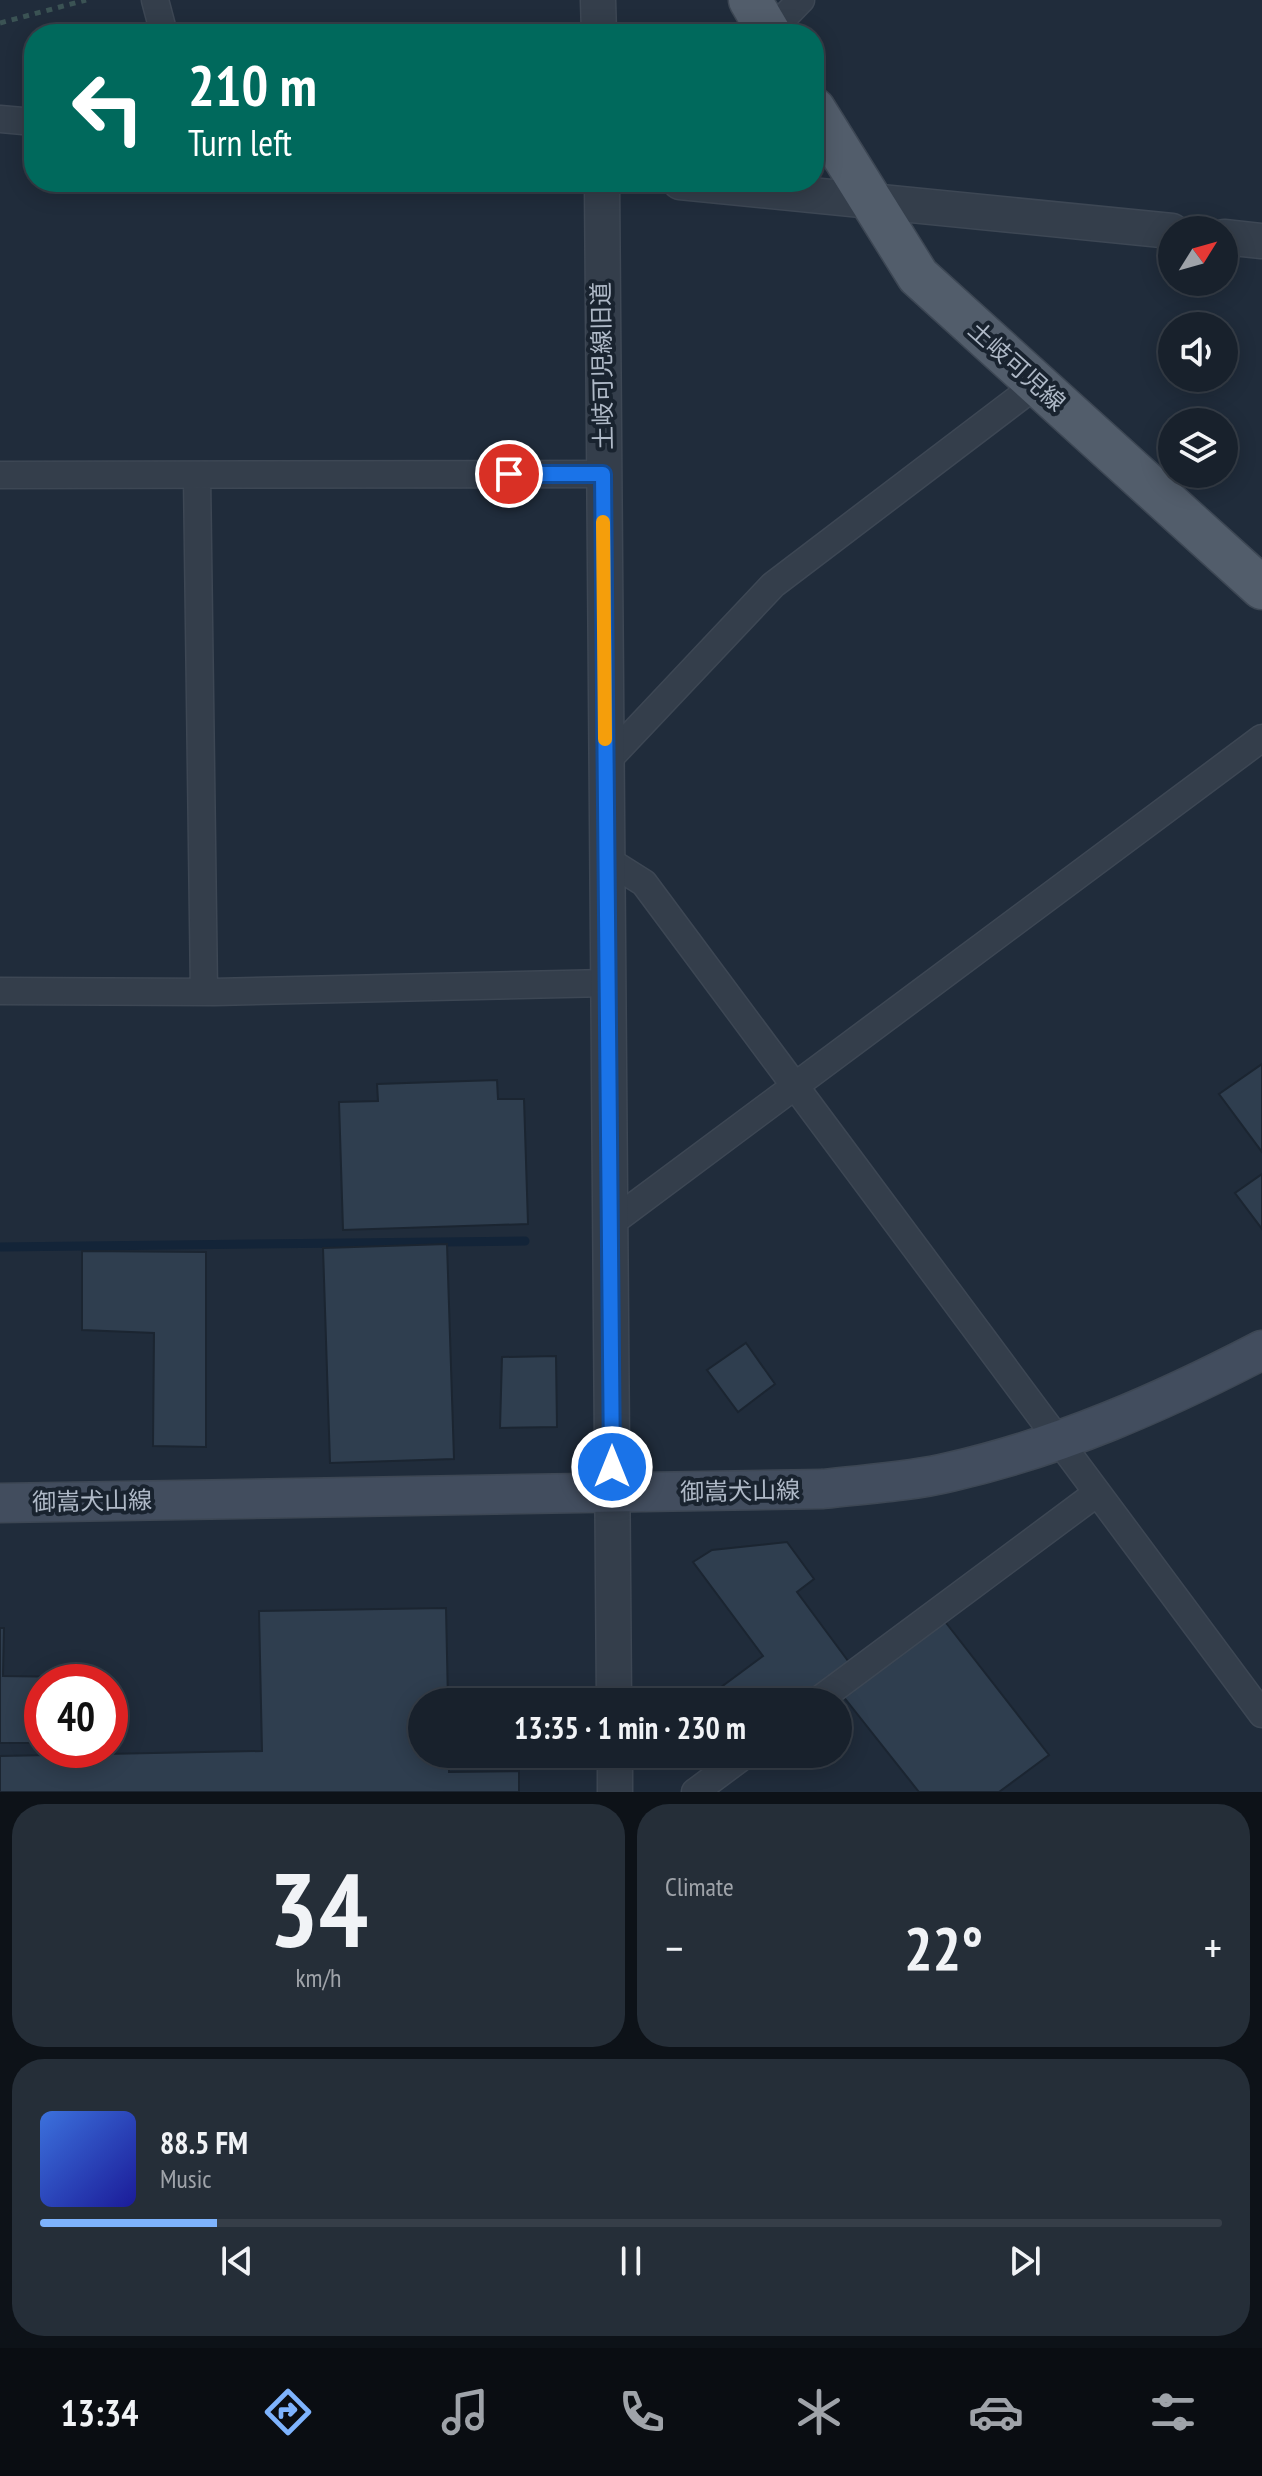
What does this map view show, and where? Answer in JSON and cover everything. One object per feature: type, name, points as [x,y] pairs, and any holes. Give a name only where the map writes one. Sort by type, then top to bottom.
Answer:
[{"type":"main road","name":"土岐可児線","points":[[824,126],[918,276],[1262,588]]},
{"type":"main road","name":"御嵩犬山線","points":[[0,1503],[823,1489],[948,1473],[1062,1441],[1174,1396],[1262,1350]]},
{"type":"street","points":[[155,0],[161,24]]},
{"type":"street","points":[[598,0],[599,24]]},
{"type":"street","points":[[763,22],[801,0]]},
{"type":"street","points":[[0,119],[24,121]]},
{"type":"street","name":"土岐可児線旧道","points":[[602,192],[614,1688]]},
{"type":"street","points":[[784,192],[1158,230]]},
{"type":"street","points":[[1238,238],[1262,241]]},
{"type":"street","points":[[605,763],[773,585],[1036,385]]},
{"type":"street","points":[[0,475],[603,474]]},
{"type":"street","points":[[197,475],[204,992]]},
{"type":"street","points":[[611,1223],[1262,738]]},
{"type":"street","points":[[606,859],[644,883],[1062,1441],[1097,1493],[1262,1714]]},
{"type":"street","points":[[0,991],[204,992],[608,983]]},
{"type":"street","points":[[835,1688],[1097,1493]]},
{"type":"street","points":[[615,1768],[615,1792]]},
{"type":"street","points":[[695,1792],[727,1768]]},
{"type":"path","points":[[0,23],[39,16],[86,0]]},
{"type":"building","points":[[1262,1064],[1262,1152],[1219,1094]]},
{"type":"building","points":[[497,1080],[498,1099],[524,1099],[528,1224],[343,1230],[339,1102],[378,1101],[377,1084]]},
{"type":"building","points":[[1262,1174],[1262,1229],[1235,1193]]},
{"type":"building","points":[[447,1244],[454,1459],[330,1463],[323,1248]]},
{"type":"building","points":[[82,1251],[206,1252],[206,1447],[153,1446],[154,1333],[82,1330]]},
{"type":"building","points":[[746,1343],[775,1384],[738,1412],[707,1370]]},
{"type":"building","points":[[556,1356],[557,1427],[500,1428],[502,1357]]},
{"type":"building","points":[[787,1542],[814,1579],[797,1592],[851,1665],[820,1688],[720,1688],[763,1656],[693,1562],[712,1550]]},
{"type":"building","points":[[446,1608],[448,1688],[408,1688],[408,1768],[449,1768],[449,1772],[519,1771],[519,1792],[0,1792],[0,1756],[24,1756],[24,1768],[128,1768],[128,1754],[262,1751],[259,1611]]},
{"type":"building","points":[[943,1619],[1049,1755],[999,1792],[919,1792],[852,1707],[852,1689]]},
{"type":"building","points":[[0,1628],[4,1628],[3,1676],[24,1676],[24,1743],[0,1743]]},
{"type":"waterway","points":[[0,1247],[525,1241]]},
{"type":"slow traffic","points":[[603,522],[605,739]]},
{"type":"route","points":[[509,474],[603,474],[612,1467]]}]
